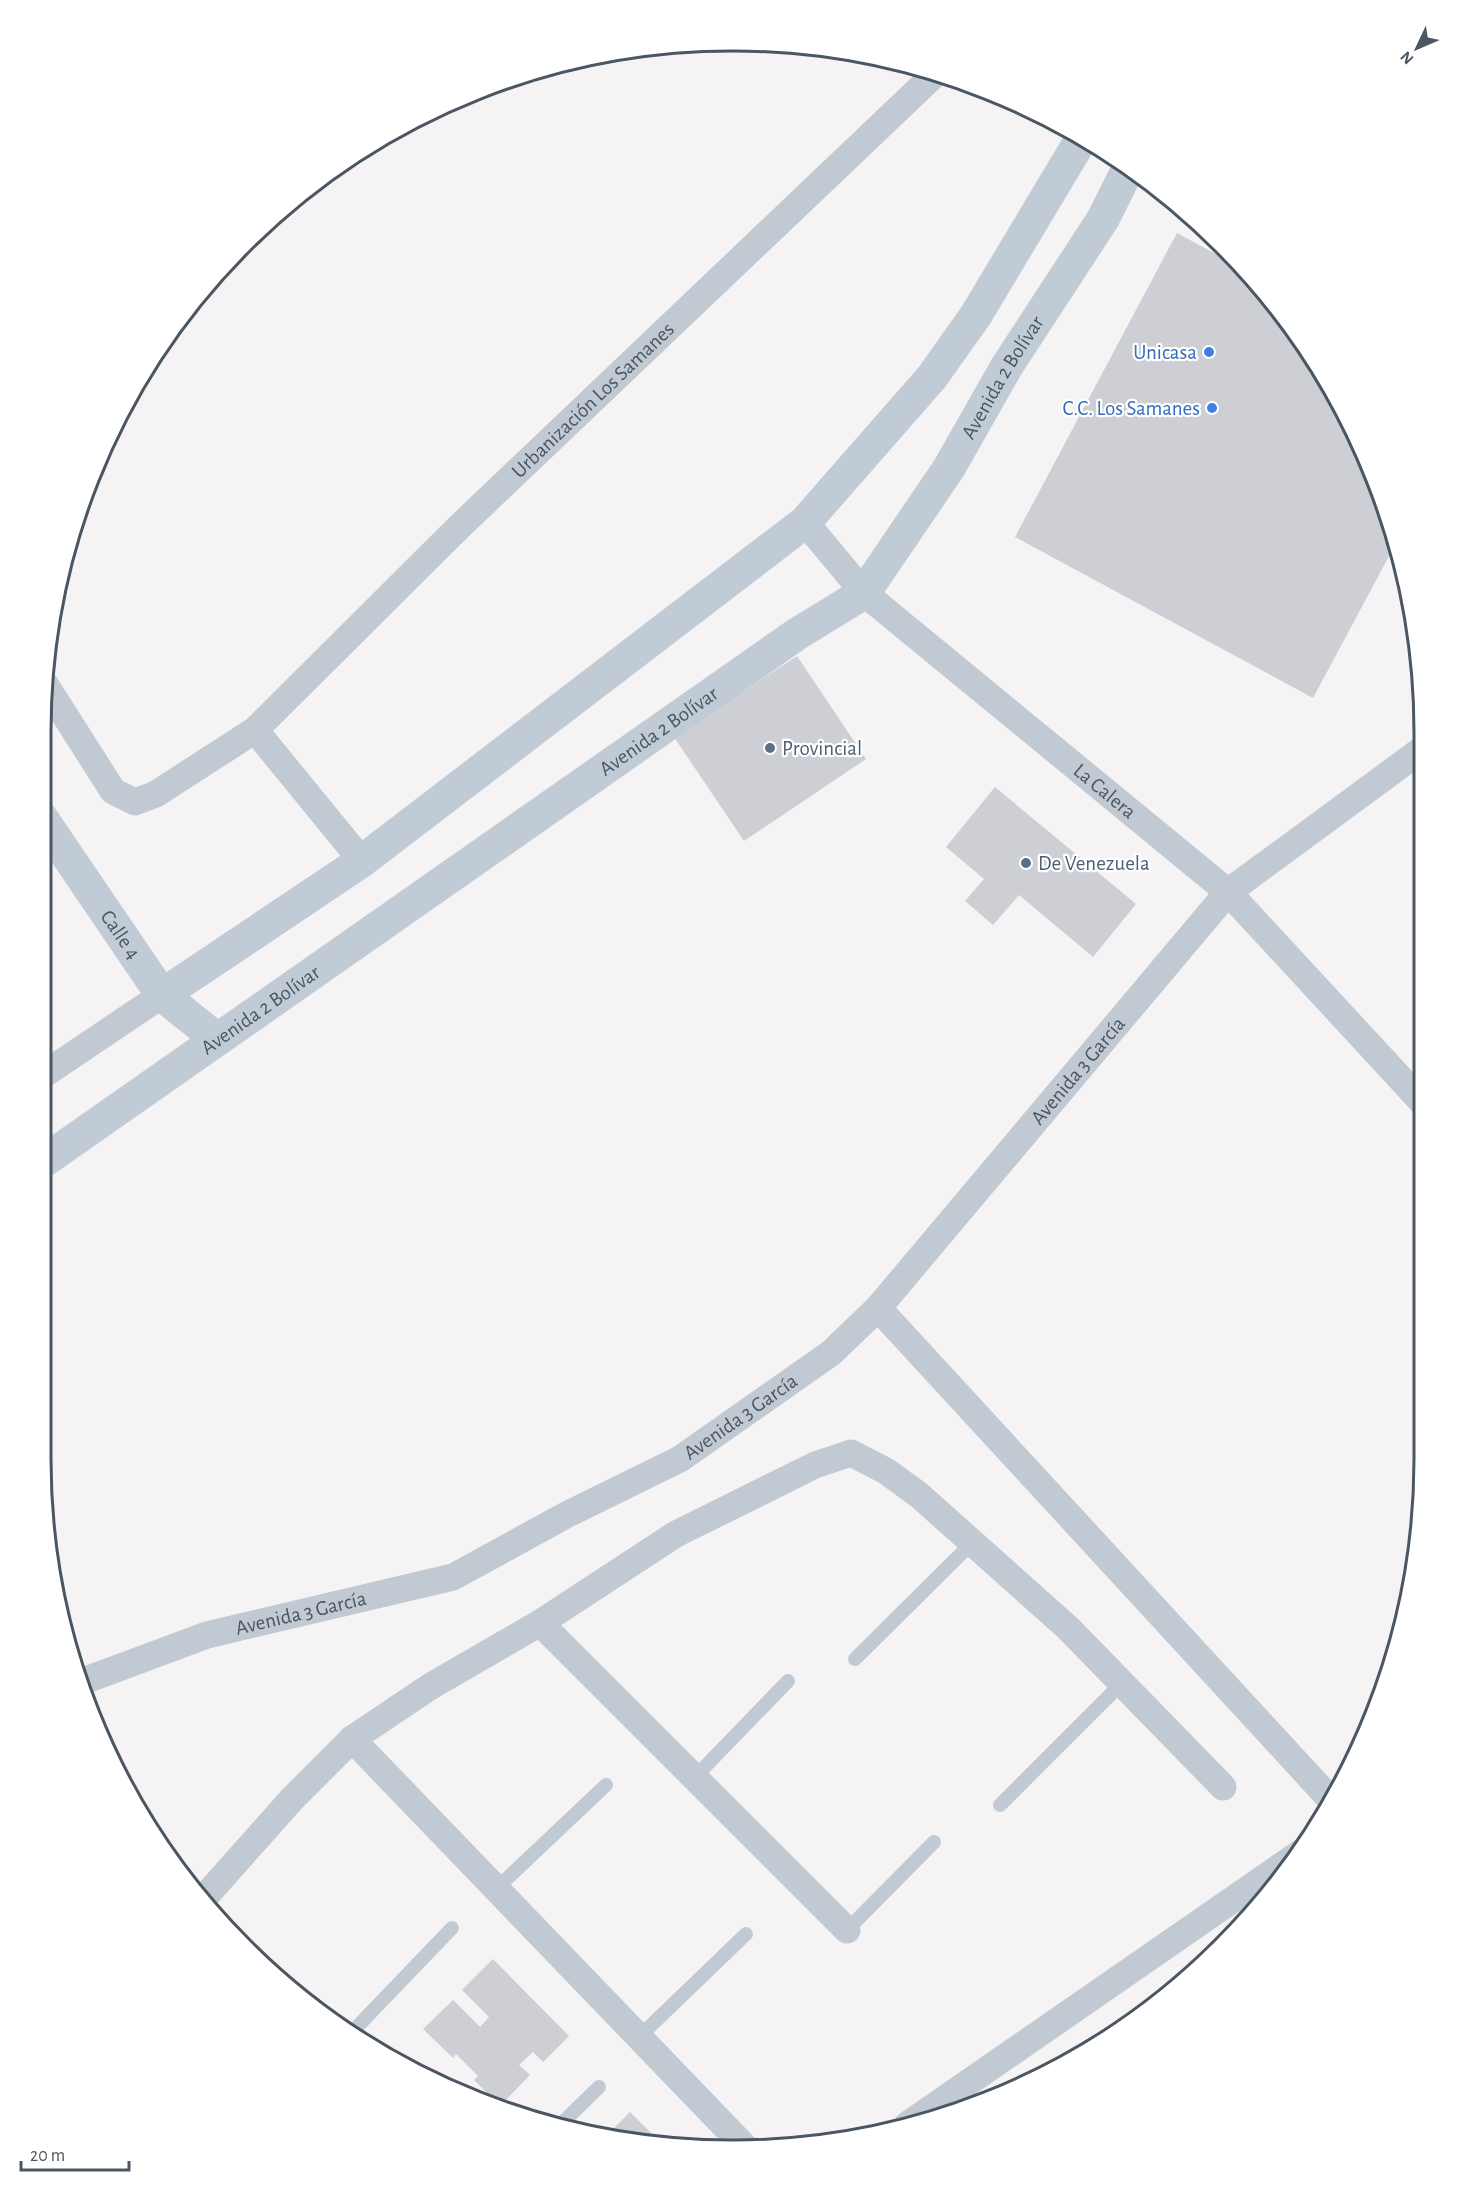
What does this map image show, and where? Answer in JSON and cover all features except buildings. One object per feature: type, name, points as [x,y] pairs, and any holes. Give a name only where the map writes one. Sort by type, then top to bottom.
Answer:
[{"type":"street","name":"Urbanización Los Samanes","points":[[52,695],[113,791],[135,802],[156,794],[255,730],[459,526],[929,80]]},
{"type":"street","points":[[51,1070],[362,861],[805,522],[932,377],[976,315],[1078,145]]},
{"type":"street","name":"Avenida 2 Bolívar","points":[[51,1156],[797,634],[864,593],[949,468],[1007,366],[1103,219],[1125,176]]},
{"type":"street","name":"La Calera","points":[[805,522],[864,593],[1228,892],[1414,1092]]},
{"type":"street","points":[[255,730],[362,861]]},
{"type":"street","points":[[1228,892],[1414,756]]},
{"type":"street","name":"Calle 4","points":[[51,832],[162,995],[217,1039]]},
{"type":"street","name":"Avenida 3 García","points":[[88,1679],[207,1635],[453,1577],[568,1514],[680,1459],[831,1353],[878,1308],[1228,892]]},
{"type":"street","points":[[878,1308],[1326,1794]]},
{"type":"street","points":[[208,1893],[292,1798],[352,1739],[431,1686],[540,1623],[676,1534],[814,1465],[851,1453],[886,1471],[919,1495],[1068,1628],[1223,1786]]},
{"type":"street","points":[[540,1623],[847,1930]]},
{"type":"street","points":[[352,1739],[738,2140]]},
{"type":"street","points":[[928,2111],[1275,1870]]},
{"type":"lane","points":[[855,1659],[972,1543]]},
{"type":"lane","points":[[694,1777],[788,1681]]},
{"type":"lane","points":[[1000,1805],[1122,1683]]},
{"type":"lane","points":[[496,1889],[606,1785]]},
{"type":"lane","points":[[847,1930],[934,1842]]},
{"type":"lane","points":[[356,2026],[452,1928]]},
{"type":"lane","points":[[639,2037],[746,1934]]},
{"type":"lane","points":[[567,2119],[599,2087]]},
{"type":"place","name":"Unicasa","points":[[1209,352]]},
{"type":"place","name":"C.C. Los Samanes","points":[[1212,408]]},
{"type":"place","name":"Provincial","points":[[770,748]]},
{"type":"place","name":"De Venezuela","points":[[1026,863]]}]
